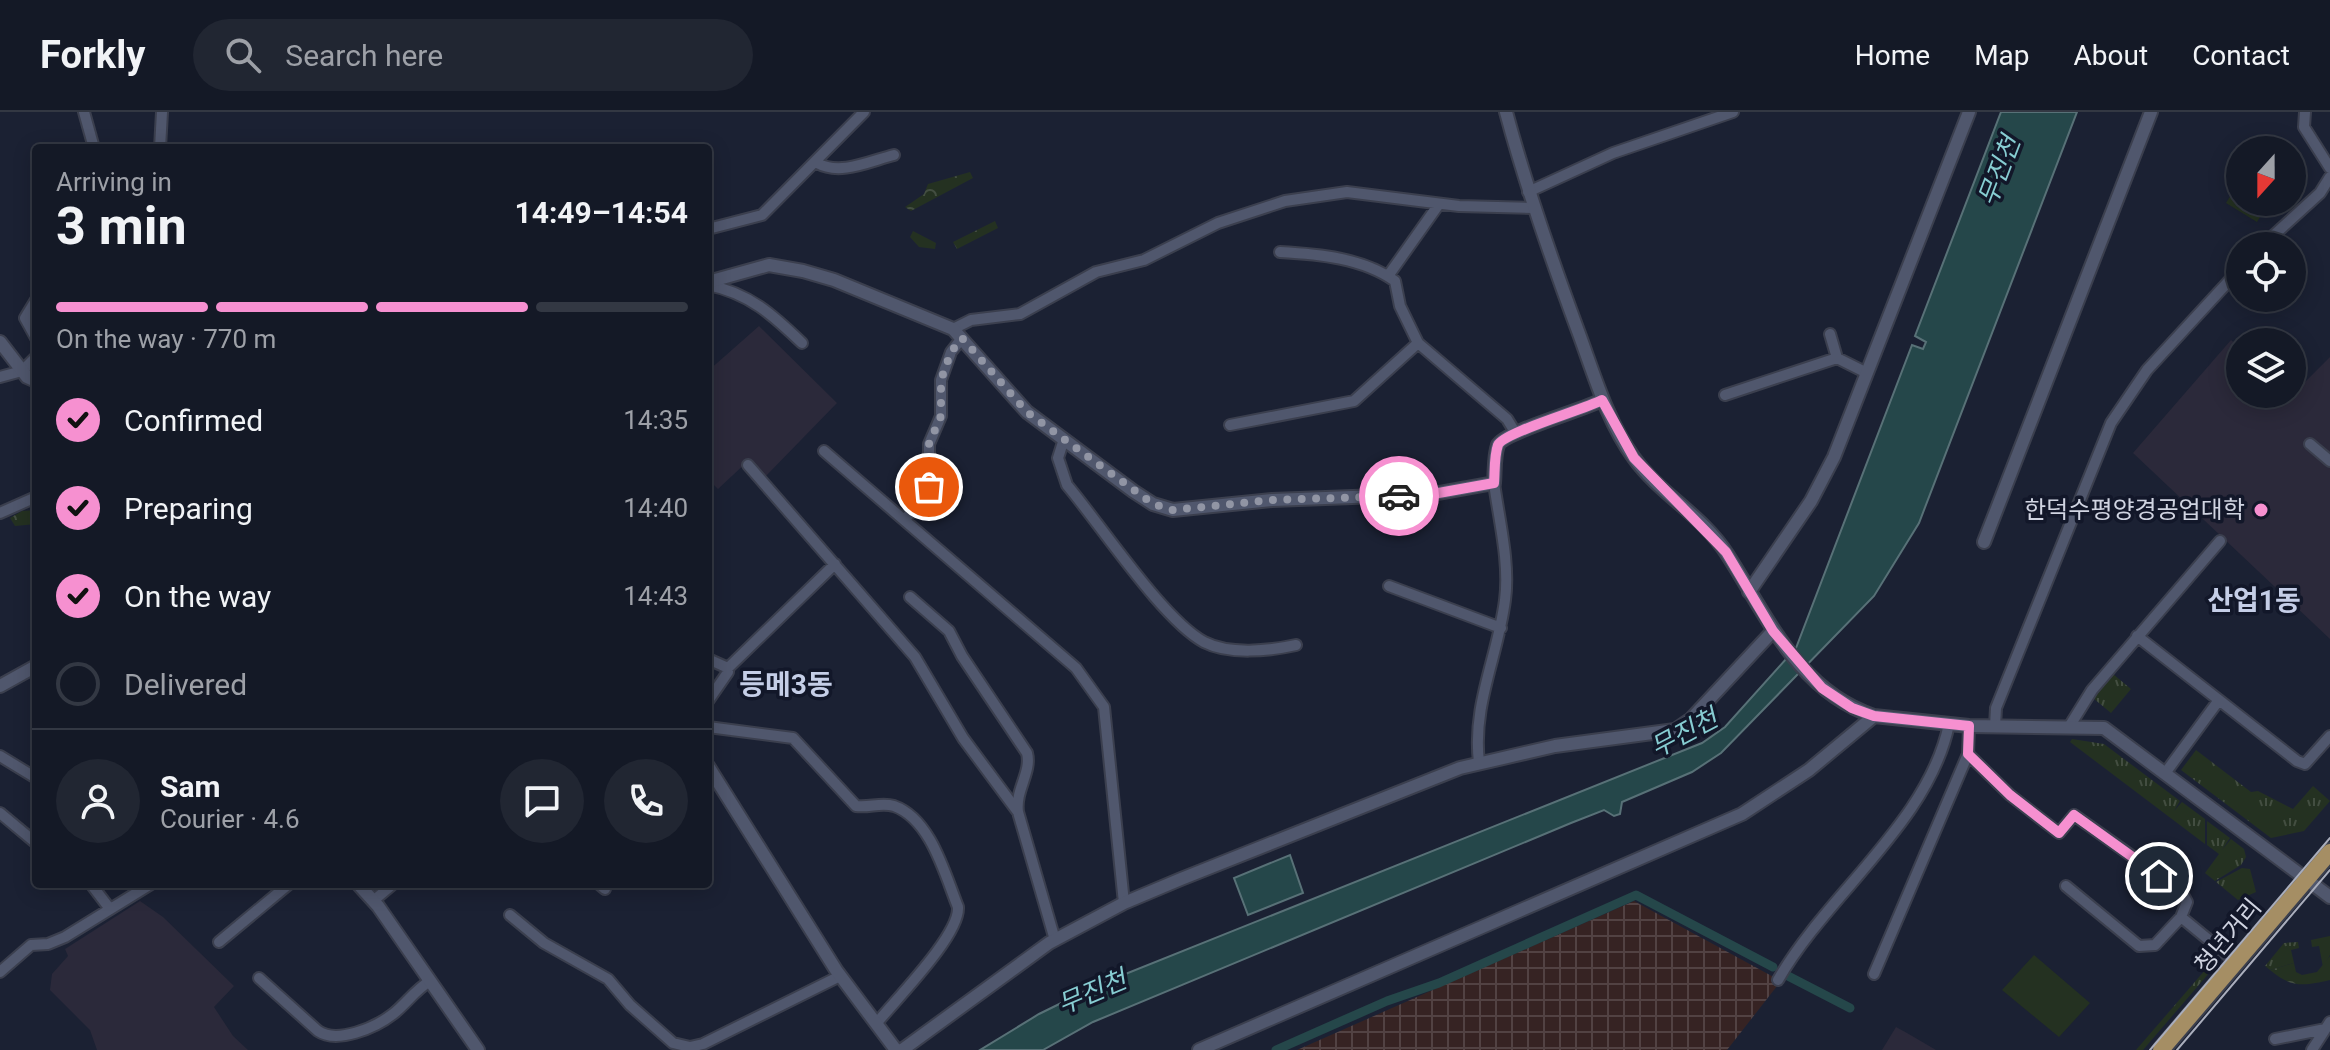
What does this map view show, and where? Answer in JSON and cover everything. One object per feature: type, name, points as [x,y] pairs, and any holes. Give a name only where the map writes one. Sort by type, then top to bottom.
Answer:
[{"type":"main road","name":"청년거리","points":[[2161,1050],[2330,852]]},
{"type":"street","points":[[84,112],[93,144]]},
{"type":"street","points":[[160,144],[162,112]]},
{"type":"street","points":[[712,228],[762,215],[817,163],[864,112]]},
{"type":"street","points":[[1506,112],[1533,208],[1602,400],[1634,458],[1708,530],[1726,552],[1773,631],[1802,668],[1837,700],[1874,716],[1969,726],[2104,728],[2330,897]]},
{"type":"street","points":[[1528,192],[1613,153],[1733,112]]},
{"type":"street","points":[[1749,592],[1811,501],[1867,373],[1969,112]]},
{"type":"street","points":[[1984,542],[2151,112]]},
{"type":"street","points":[[2305,112],[2304,127],[2330,168]]},
{"type":"street","points":[[817,163],[827,168],[841,169],[894,155]]},
{"type":"street","points":[[2277,232],[2320,193],[2330,177]]},
{"type":"street","points":[[905,520],[929,487],[929,444],[941,416],[941,380],[958,334],[971,320],[1020,314],[1096,272],[1144,260],[1218,223],[1285,201],[1347,192],[1439,204],[1533,208]]},
{"type":"street","points":[[1388,276],[1439,204]]},
{"type":"street","points":[[1280,252],[1335,258],[1395,281],[1400,306],[1418,343],[1507,419],[1515,432]]},
{"type":"street","points":[[712,282],[769,265],[792,269],[834,280],[958,334],[1027,412],[1143,497],[1173,510],[1272,500],[1433,494],[1494,483]]},
{"type":"street","points":[[712,284],[757,301],[802,343]]},
{"type":"street","points":[[1995,726],[1996,708],[2111,423],[2147,370],[2226,284]]},
{"type":"street","points":[[32,307],[25,318],[32,331]]},
{"type":"street","points":[[1830,334],[1837,358]]},
{"type":"street","points":[[0,342],[22,371],[32,378]]},
{"type":"street","points":[[1230,425],[1354,401],[1418,343]]},
{"type":"street","points":[[1725,395],[1837,358],[1867,373]]},
{"type":"street","points":[[0,377],[22,371],[32,361]]},
{"type":"street","points":[[1479,762],[1477,721],[1501,628],[1507,587],[1494,483],[1500,442],[1515,432],[1557,420],[1602,400]]},
{"type":"street","points":[[1064,439],[1058,458],[1067,485],[1190,632],[1220,647],[1296,645]]},
{"type":"street","points":[[2310,444],[2330,461]]},
{"type":"street","points":[[824,451],[1076,668],[1098,693],[1108,726],[1124,903]]},
{"type":"street","points":[[748,465],[915,657],[963,738],[1018,812]]},
{"type":"street","points":[[0,513],[32,499]]},
{"type":"street","points":[[2069,727],[2092,690],[2220,541]]},
{"type":"street","points":[[712,696],[728,668],[835,564]]},
{"type":"street","points":[[1389,586],[1501,628]]},
{"type":"street","points":[[910,597],[949,631],[962,656],[1027,753],[1030,762],[1016,797],[1018,812],[1055,940]]},
{"type":"street","points":[[712,776],[840,976],[899,1050],[1055,940],[1124,903],[1383,797],[1479,762],[1613,736],[1675,730],[1691,719],[1773,631]]},
{"type":"street","points":[[2137,636],[2297,761],[2305,764],[2330,736]]},
{"type":"street","points":[[712,661],[728,668]]},
{"type":"street","points":[[0,686],[32,668]]},
{"type":"street","points":[[2166,772],[2219,700]]},
{"type":"street","points":[[1199,1050],[1742,814],[1809,770],[1874,716]]},
{"type":"street","points":[[1778,980],[1801,941],[1897,827],[1924,788],[1944,752],[1949,724]]},
{"type":"street","points":[[1874,974],[1968,754],[1969,726]]},
{"type":"street","points":[[712,728],[793,738],[856,806],[893,806],[915,820],[929,840],[958,907],[959,918],[951,936],[876,1024]]},
{"type":"street","points":[[1968,754],[2010,795],[2059,833],[2074,815],[2181,891],[2187,902],[2181,917],[2155,945],[2139,946],[2066,886]]},
{"type":"street","points":[[0,756],[32,776]]},
{"type":"street","points":[[0,813],[32,840]]},
{"type":"street","points":[[94,888],[110,909]]},
{"type":"street","points":[[0,972],[31,945],[48,944],[65,937],[144,888]]},
{"type":"street","points":[[219,942],[284,888]]},
{"type":"street","points":[[362,888],[478,1050]]},
{"type":"street","points":[[373,901],[388,888]]},
{"type":"street","points":[[510,915],[544,943],[608,979],[659,1032],[681,1047],[703,1044],[840,976]]},
{"type":"street","points":[[2181,917],[2237,963]]},
{"type":"street","points":[[259,978],[327,1037],[338,1037],[383,1020],[430,981]]},
{"type":"street","points":[[2275,1039],[2327,1025]]},
{"type":"street","points":[[2312,1050],[2327,1025]]},
{"type":"street","points":[[1210,1050],[1222,1040]]},
{"type":"shaded area","points":[[759,326],[837,403],[765,477],[748,461],[718,489],[712,483],[712,367]]},
{"type":"shaded area","name":"한덕수평양경공업대학","points":[[2226,346],[2226,408],[2306,408],[2306,381],[2330,357],[2330,639],[2133,453]]},
{"type":"shaded area","points":[[140,901],[163,917],[234,986],[214,1007],[233,1036],[248,1050],[97,1050],[90,1030],[50,990],[52,974],[68,956],[65,949]]},
{"type":"shaded area","points":[[1634,901],[1781,981],[1727,1050],[1297,1050]]},
{"type":"shaded area","points":[[1896,1027],[1907,1033],[1936,1050],[1882,1050]]},
{"type":"green space","points":[[970,172],[973,178],[911,211],[905,207],[924,194],[928,184]]},
{"type":"green space","points":[[2247,216],[2261,216],[2257,222]]},
{"type":"green space","points":[[995,221],[998,228],[957,249],[953,242]]},
{"type":"green space","points":[[913,231],[936,243],[935,249],[919,247],[910,237]]},
{"type":"green space","points":[[32,510],[32,524],[15,526],[10,518],[22,511]]},
{"type":"green space","points":[[2113,674],[2131,689],[2111,713],[2093,698]]},
{"type":"green space","points":[[2072,739],[2104,744],[2180,801],[2174,811],[2182,802],[2205,819],[2205,844],[2070,742]]},
{"type":"green space","points":[[2196,750],[2251,792],[2258,791],[2293,809],[2313,786],[2330,801],[2304,831],[2271,838],[2181,770]]},
{"type":"green space","points":[[2207,821],[2230,838],[2222,850],[2231,839],[2244,849],[2246,857],[2241,865],[2215,881],[2205,873],[2219,854],[2207,845]]},
{"type":"green space","points":[[2242,868],[2250,869],[2256,892],[2238,900],[2216,882]]},
{"type":"green space","points":[[2330,936],[2330,955],[2323,967],[2319,946],[2312,947],[2311,940]]},
{"type":"green space","points":[[2298,942],[2299,948],[2291,950],[2294,963],[2270,970],[2265,966],[2284,943]]},
{"type":"green space","points":[[2034,955],[2090,1003],[2059,1037],[2002,990]]},
{"type":"green space","points":[[2330,956],[2330,980],[2313,984],[2291,983],[2270,970],[2294,963],[2296,972],[2302,975],[2317,972]]},
{"type":"green space","points":[[2206,969],[2210,972],[2143,1050],[2136,1050]]},
{"type":"water","name":"무진천","points":[[2001,112],[2077,112],[1919,523],[1874,596],[1721,753],[1692,772],[1622,802],[1620,814],[1614,816],[1604,810],[1571,823],[1093,1022],[1043,1050],[980,1050],[1039,1014],[1098,985],[1702,743],[1725,727],[1796,648],[1912,345],[1923,349],[1926,342],[1915,336]]},
{"type":"water","points":[[1290,855],[1303,893],[1248,915],[1234,878]]},
{"type":"waterway","points":[[1276,1050],[1387,1001],[1439,983],[1636,895],[1773,967]]},
{"type":"waterway","points":[[1788,976],[1850,1008]]},
{"type":"tram line","points":[[2150,1050],[2330,838]]},
{"type":"tram line","points":[[2177,1050],[2330,870]]},
{"type":"way so far","points":[[929,487],[929,444],[941,416],[941,380],[951,352],[962,338],[1027,412],[1153,504],[1173,510],[1272,500],[1399,496]]},
{"type":"place","name":"한덕수평양경공업대학","points":[[2261,510]]},
{"type":"district","name":"산업1동","points":[[2254,600]]},
{"type":"district","name":"등메3동","points":[[786,684]]},
{"type":"route","points":[[1399,496],[1433,494],[1494,483],[1497,450],[1506,436],[1557,420],[1602,400],[1634,458],[1708,530],[1726,552],[1773,631],[1822,688],[1837,700],[1874,716],[1969,726],[1968,754],[2010,795],[2059,833],[2074,815],[2159,876]]}]
